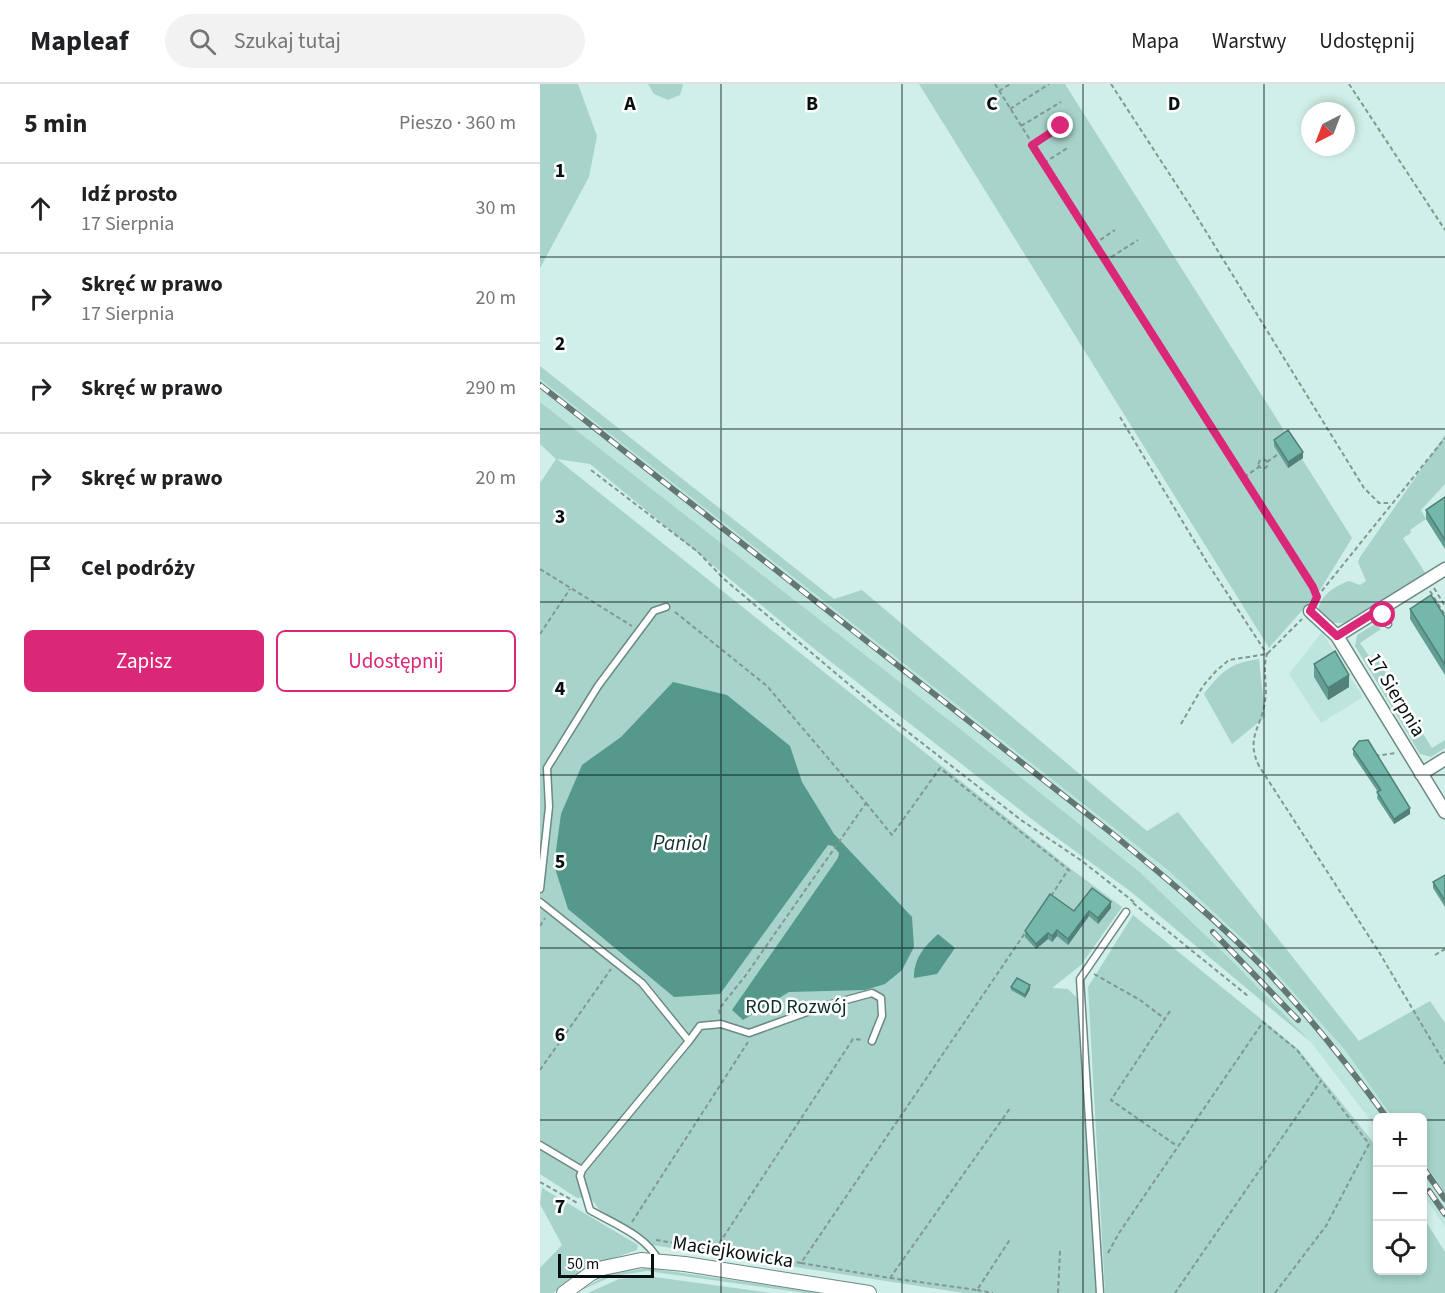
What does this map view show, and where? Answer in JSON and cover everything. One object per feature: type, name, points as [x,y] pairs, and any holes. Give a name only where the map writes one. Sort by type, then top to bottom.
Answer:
[{"type":"street","points":[[1337,636],[1445,569]]},
{"type":"street","name":"17 Sierpnia","points":[[1310,611],[1337,636],[1445,812]]},
{"type":"street","points":[[1421,774],[1445,759]]},
{"type":"street","name":"Maciejkowicka","points":[[564,1293],[590,1274],[629,1261],[658,1261],[868,1293]]},
{"type":"lane","points":[[540,889],[549,807],[547,768],[598,686],[639,630],[654,611],[666,607]]},
{"type":"lane","points":[[1380,609],[1388,624]]},
{"type":"lane","points":[[540,902],[642,983],[689,1041]]},
{"type":"lane","points":[[1100,1293],[1080,983],[1126,912]]},
{"type":"lane","points":[[658,1261],[649,1246],[590,1210],[581,1182],[582,1170],[700,1026],[721,1024],[749,1033],[824,1006],[872,993],[880,998],[882,1016],[872,1041]]},
{"type":"lane","points":[[540,1145],[582,1170]]},
{"type":"path","points":[[995,84],[1094,244],[1244,477],[1317,597]]},
{"type":"path","points":[[999,91],[1010,84]]},
{"type":"path","points":[[1010,109],[1049,84]]},
{"type":"path","points":[[1111,84],[1189,204],[1364,488],[1379,503],[1391,503]]},
{"type":"path","points":[[1349,84],[1445,230]]},
{"type":"path","points":[[1021,126],[1061,102]]},
{"type":"path","points":[[1032,145],[1061,126]]},
{"type":"path","points":[[1044,163],[1069,147]]},
{"type":"path","points":[[1094,244],[1115,230]]},
{"type":"path","points":[[1105,261],[1138,240]]},
{"type":"path","points":[[1120,417],[1208,564],[1267,654]]},
{"type":"path","points":[[1445,438],[1317,597],[1310,611],[1267,654],[1263,665],[1265,702],[1254,731],[1255,758],[1379,952],[1445,1064]]},
{"type":"path","points":[[1259,467],[1265,468],[1267,462],[1277,455]]},
{"type":"path","points":[[1244,477],[1259,467],[1261,460],[1267,462]]},
{"type":"path","points":[[591,470],[698,552],[724,579],[877,708],[1022,820],[1082,861],[1248,996]]},
{"type":"path","points":[[540,569],[639,630]]},
{"type":"path","points":[[1432,586],[1445,606]]},
{"type":"path","points":[[540,634],[571,588]]},
{"type":"path","points":[[1428,589],[1445,615]]},
{"type":"path","points":[[666,607],[683,616],[722,651],[767,686],[892,835],[940,768],[1069,870],[1048,899]]},
{"type":"path","points":[[1181,724],[1203,686],[1229,660],[1267,654]]},
{"type":"path","points":[[1375,756],[1397,753]]},
{"type":"path","points":[[721,1024],[719,1009],[746,975],[866,803]]},
{"type":"path","points":[[1126,912],[1134,902]]},
{"type":"path","points":[[801,1263],[1028,929]]},
{"type":"path","points":[[1435,955],[1445,949]]},
{"type":"path","points":[[540,1070],[615,962]]},
{"type":"path","points":[[1087,969],[1140,1000],[1165,1019]]},
{"type":"path","points":[[1170,1011],[1111,1100],[1177,1146]]},
{"type":"path","points":[[1107,1254],[1177,1146],[1263,1022],[1297,1050],[1369,1144],[1326,1226],[1275,1293]]},
{"type":"path","points":[[626,1232],[734,1068],[750,1038],[749,1033]]},
{"type":"path","points":[[715,1250],[853,1039],[872,1041]]},
{"type":"path","points":[[1175,1293],[1321,1081]]},
{"type":"path","points":[[890,1278],[1011,1107]]},
{"type":"path","points":[[540,1182],[590,1210]]},
{"type":"path","points":[[977,1290],[1011,1238]]},
{"type":"path","points":[[655,1240],[993,1293]]},
{"type":"path","points":[[1058,1293],[1060,1251]]},
{"type":"shaded area","points":[[540,379],[1168,870],[1260,955],[1345,1050],[1389,1113],[1373,1113],[1373,1124],[1311,1042],[1141,873],[959,728],[540,402]]},
{"type":"shaded area","points":[[1322,632],[1363,697],[1321,723],[1289,674]]},
{"type":"shaded area","points":[[1427,1168],[1445,1193],[1445,1227],[1427,1200]]},
{"type":"green space","points":[[540,84],[578,84],[597,136],[589,177],[540,268]]},
{"type":"green space","points":[[648,84],[683,85],[680,95],[668,100],[654,94]]},
{"type":"green space","points":[[919,84],[1065,84],[1352,538],[1320,590],[1269,648]]},
{"type":"green space","points":[[540,366],[834,599],[862,590],[1147,831],[1178,812],[1359,1041],[1430,1001],[1445,1023],[1445,1193],[1427,1167],[1427,1113],[1389,1113],[1345,1050],[1260,955],[1168,870],[540,379]]},
{"type":"green space","name":"ROD Rozwój","points":[[540,402],[959,728],[1141,873],[1311,1042],[1130,891],[1042,827],[817,651],[590,464],[557,459],[1071,869],[1122,907],[1081,965],[1052,988],[1068,989],[1078,999],[1096,1293],[964,1293],[652,1245],[603,1215],[590,1197],[577,1198],[540,1174],[540,483],[556,459],[540,444]]},
{"type":"green space","points":[[1445,435],[1445,484],[1421,510],[1426,519],[1403,538],[1426,574],[1344,623],[1330,623],[1319,613],[1324,597],[1333,589],[1349,581],[1360,585],[1366,581],[1358,562],[1360,557]]},
{"type":"green space","points":[[1375,624],[1381,629],[1360,643],[1369,656],[1377,659],[1432,748],[1445,740],[1445,748],[1431,757],[1420,754],[1355,646],[1357,635]]},
{"type":"green space","points":[[1259,659],[1265,717],[1232,744],[1204,694],[1227,669]]},
{"type":"green space","points":[[1133,915],[1298,1049],[1373,1142],[1373,1275],[1427,1275],[1427,1223],[1445,1252],[1445,1293],[1105,1293],[1088,987]]},
{"type":"green space","points":[[542,1188],[638,1245],[637,1250],[585,1268],[553,1293],[540,1293],[540,1268],[562,1245],[540,1204]]},
{"type":"green space","points":[[647,1268],[823,1293],[805,1293],[647,1271],[613,1276],[575,1293],[609,1274]]},
{"type":"green space","points":[[647,1276],[771,1293],[588,1293],[619,1279]]},
{"type":"water","name":"Paniol","points":[[673,682],[727,695],[790,746],[802,782],[834,834],[912,917],[914,947],[902,970],[885,984],[865,990],[789,992],[743,1020],[732,1010],[838,858],[839,853],[833,846],[828,845],[720,994],[674,997],[568,909],[554,865],[561,814],[582,765],[621,737]]},
{"type":"water","points":[[938,934],[955,948],[937,974],[914,978],[914,971],[921,953]]},
{"type":"building","points":[[1288,430],[1303,452],[1288,462],[1274,440]]},
{"type":"building","points":[[1445,497],[1445,540],[1426,510]]},
{"type":"building","points":[[1431,595],[1445,617],[1445,665],[1410,609]]},
{"type":"building","points":[[1335,651],[1349,675],[1328,688],[1314,664]]},
{"type":"building","points":[[1368,740],[1410,808],[1394,819],[1377,792],[1381,790],[1353,749],[1359,741]]},
{"type":"building","points":[[1445,875],[1445,901],[1433,882]]},
{"type":"building","points":[[1092,888],[1111,902],[1098,918],[1089,911],[1068,939],[1057,930],[1052,936],[1048,933],[1036,944],[1025,931],[1050,894],[1074,911]]},
{"type":"building","points":[[1017,978],[1030,985],[1025,995],[1011,987]]},
{"type":"railway","points":[[540,385],[1114,835],[1191,900],[1265,969],[1328,1042],[1383,1113]]},
{"type":"railway","points":[[1213,932],[1298,1020]]},
{"type":"railway","points":[[1423,1167],[1445,1199]]},
{"type":"railway","points":[[1429,1191],[1445,1214]]},
{"type":"route","points":[[1061,126],[1032,145],[1313,587],[1317,597],[1310,611],[1337,636],[1380,609],[1383,615]]}]
